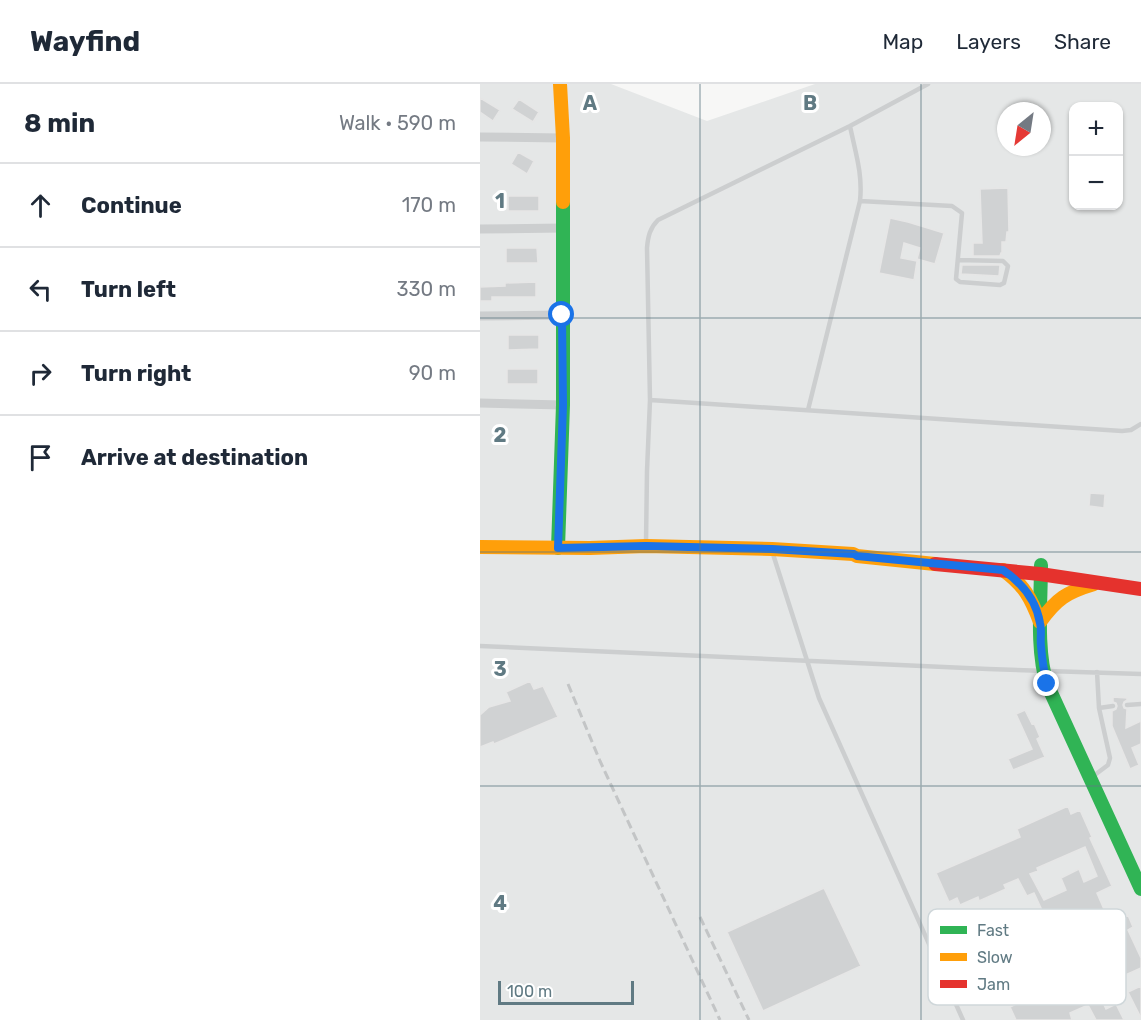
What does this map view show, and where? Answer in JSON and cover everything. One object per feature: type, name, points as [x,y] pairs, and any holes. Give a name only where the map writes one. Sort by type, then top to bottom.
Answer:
[{"type":"main road","points":[[558,548],[563,405],[563,138],[560,84]]},
{"type":"main road","points":[[480,547],[646,546],[772,549],[854,554],[1003,570],[1040,570],[1141,589]]},
{"type":"main road","points":[[854,554],[885,552],[931,555],[1141,581]]},
{"type":"main road","points":[[1003,570],[1027,590],[1040,622]]},
{"type":"main road","points":[[1040,570],[1043,671],[1047,684],[1141,889]]},
{"type":"main road","points":[[1040,622],[1062,595],[1102,582]]},
{"type":"street","points":[[480,136],[563,138]]},
{"type":"street","points":[[480,229],[563,228]]},
{"type":"street","points":[[480,316],[562,315]]},
{"type":"street","points":[[480,403],[563,405]]},
{"type":"lane","points":[[646,546],[646,471],[650,400],[647,248],[652,226],[658,220],[849,126],[928,84]]},
{"type":"lane","points":[[808,410],[860,201],[862,185],[849,126]]},
{"type":"lane","points":[[860,201],[952,206],[962,213],[956,279],[960,282],[1000,285],[1004,283],[1008,267],[1003,261],[958,260]]},
{"type":"lane","points":[[650,400],[1122,430],[1131,430],[1141,424]]},
{"type":"lane","points":[[772,549],[819,698],[928,942]]},
{"type":"lane","points":[[480,646],[1141,674]]},
{"type":"lane","points":[[1090,778],[1108,765],[1110,758],[1099,708],[1097,672]]},
{"type":"lane","points":[[1127,705],[1141,704]]},
{"type":"lane","points":[[1099,708],[1113,706]]},
{"type":"lane","points":[[956,1005],[963,1020]]},
{"type":"shaded area","points":[[480,84],[611,84],[707,121],[815,84],[1141,84],[1141,1020],[480,1020]]},
{"type":"building","points":[[480,98],[500,110],[493,121],[480,112]]},
{"type":"building","points":[[519,99],[539,112],[533,122],[512,109]]},
{"type":"building","points":[[518,152],[534,161],[527,174],[511,164]]},
{"type":"building","points":[[1008,188],[1009,232],[1007,232],[1006,242],[1002,242],[1002,253],[1000,256],[973,256],[973,243],[982,243],[980,189]]},
{"type":"building","points":[[508,196],[539,196],[539,211],[508,211]]},
{"type":"building","points":[[890,218],[944,233],[935,264],[917,259],[920,248],[904,243],[901,258],[917,261],[914,280],[879,273]]},
{"type":"building","points":[[506,248],[537,248],[538,263],[506,263]]},
{"type":"building","points":[[962,265],[1000,265],[999,276],[961,274]]},
{"type":"building","points":[[536,282],[536,297],[492,297],[492,301],[480,301],[480,287]]},
{"type":"building","points":[[508,335],[539,335],[539,349],[508,350]]},
{"type":"building","points":[[507,369],[538,369],[538,384],[507,384]]},
{"type":"building","points":[[1090,493],[1105,494],[1104,508],[1089,506]]},
{"type":"building","points":[[530,681],[534,689],[543,686],[558,717],[494,744],[493,742],[480,747],[480,715],[489,707],[510,701],[506,692]]},
{"type":"building","points":[[1113,697],[1127,698],[1123,705],[1127,709],[1126,728],[1141,721],[1141,744],[1132,748],[1139,765],[1130,769],[1112,726],[1112,711],[1117,706],[1113,702]]},
{"type":"building","points":[[1025,710],[1040,737],[1037,739],[1045,757],[1013,770],[1008,759],[1032,749],[1016,714]]},
{"type":"building","points":[[1068,806],[1071,814],[1080,810],[1112,886],[1097,893],[1104,909],[1041,909],[1034,893],[1027,896],[1018,879],[1004,885],[1006,889],[979,901],[978,897],[960,905],[957,898],[949,902],[936,873],[1020,837],[1017,829]],"holes":[[[1085,847],[1097,876],[1084,882],[1079,869],[1061,878],[1066,890],[1044,900],[1030,874],[1038,871],[1037,868]]]},
{"type":"building","points":[[824,888],[861,966],[763,1011],[727,932]]},
{"type":"building","points":[[1128,915],[1133,927],[1128,930],[1141,958],[1141,968],[1126,975],[1126,916]]},
{"type":"building","points":[[1141,986],[1141,1018],[1128,992]]},
{"type":"building","points":[[1014,1005],[1088,1005],[1070,1013],[1072,1020],[1016,1020],[1010,1007]]},
{"type":"building","points":[[1088,1005],[1104,1005],[1106,1009],[1116,1005],[1124,1020],[1096,1020]]},
{"type":"railway","points":[[568,684],[600,761],[720,1020]]},
{"type":"railway","points":[[700,917],[749,1020]]},
{"type":"traffic: fast","points":[[558,548],[563,405],[563,202]]},
{"type":"traffic: fast","points":[[1041,565],[1040,641],[1047,684],[1141,889]]},
{"type":"traffic: slow","points":[[560,84],[563,202]]},
{"type":"traffic: slow","points":[[480,547],[646,546],[772,549],[853,554],[935,564]]},
{"type":"traffic: slow","points":[[1003,570],[1026,593],[1040,622]]},
{"type":"traffic: slow","points":[[1040,622],[1051,607],[1063,597],[1094,584]]},
{"type":"traffic: jam","points":[[935,564],[1040,574],[1141,589]]},
{"type":"route","points":[[562,315],[563,405],[558,548],[646,546],[772,549],[854,554],[1003,570],[1027,590],[1032,600],[1040,622],[1043,671],[1047,684]]}]
